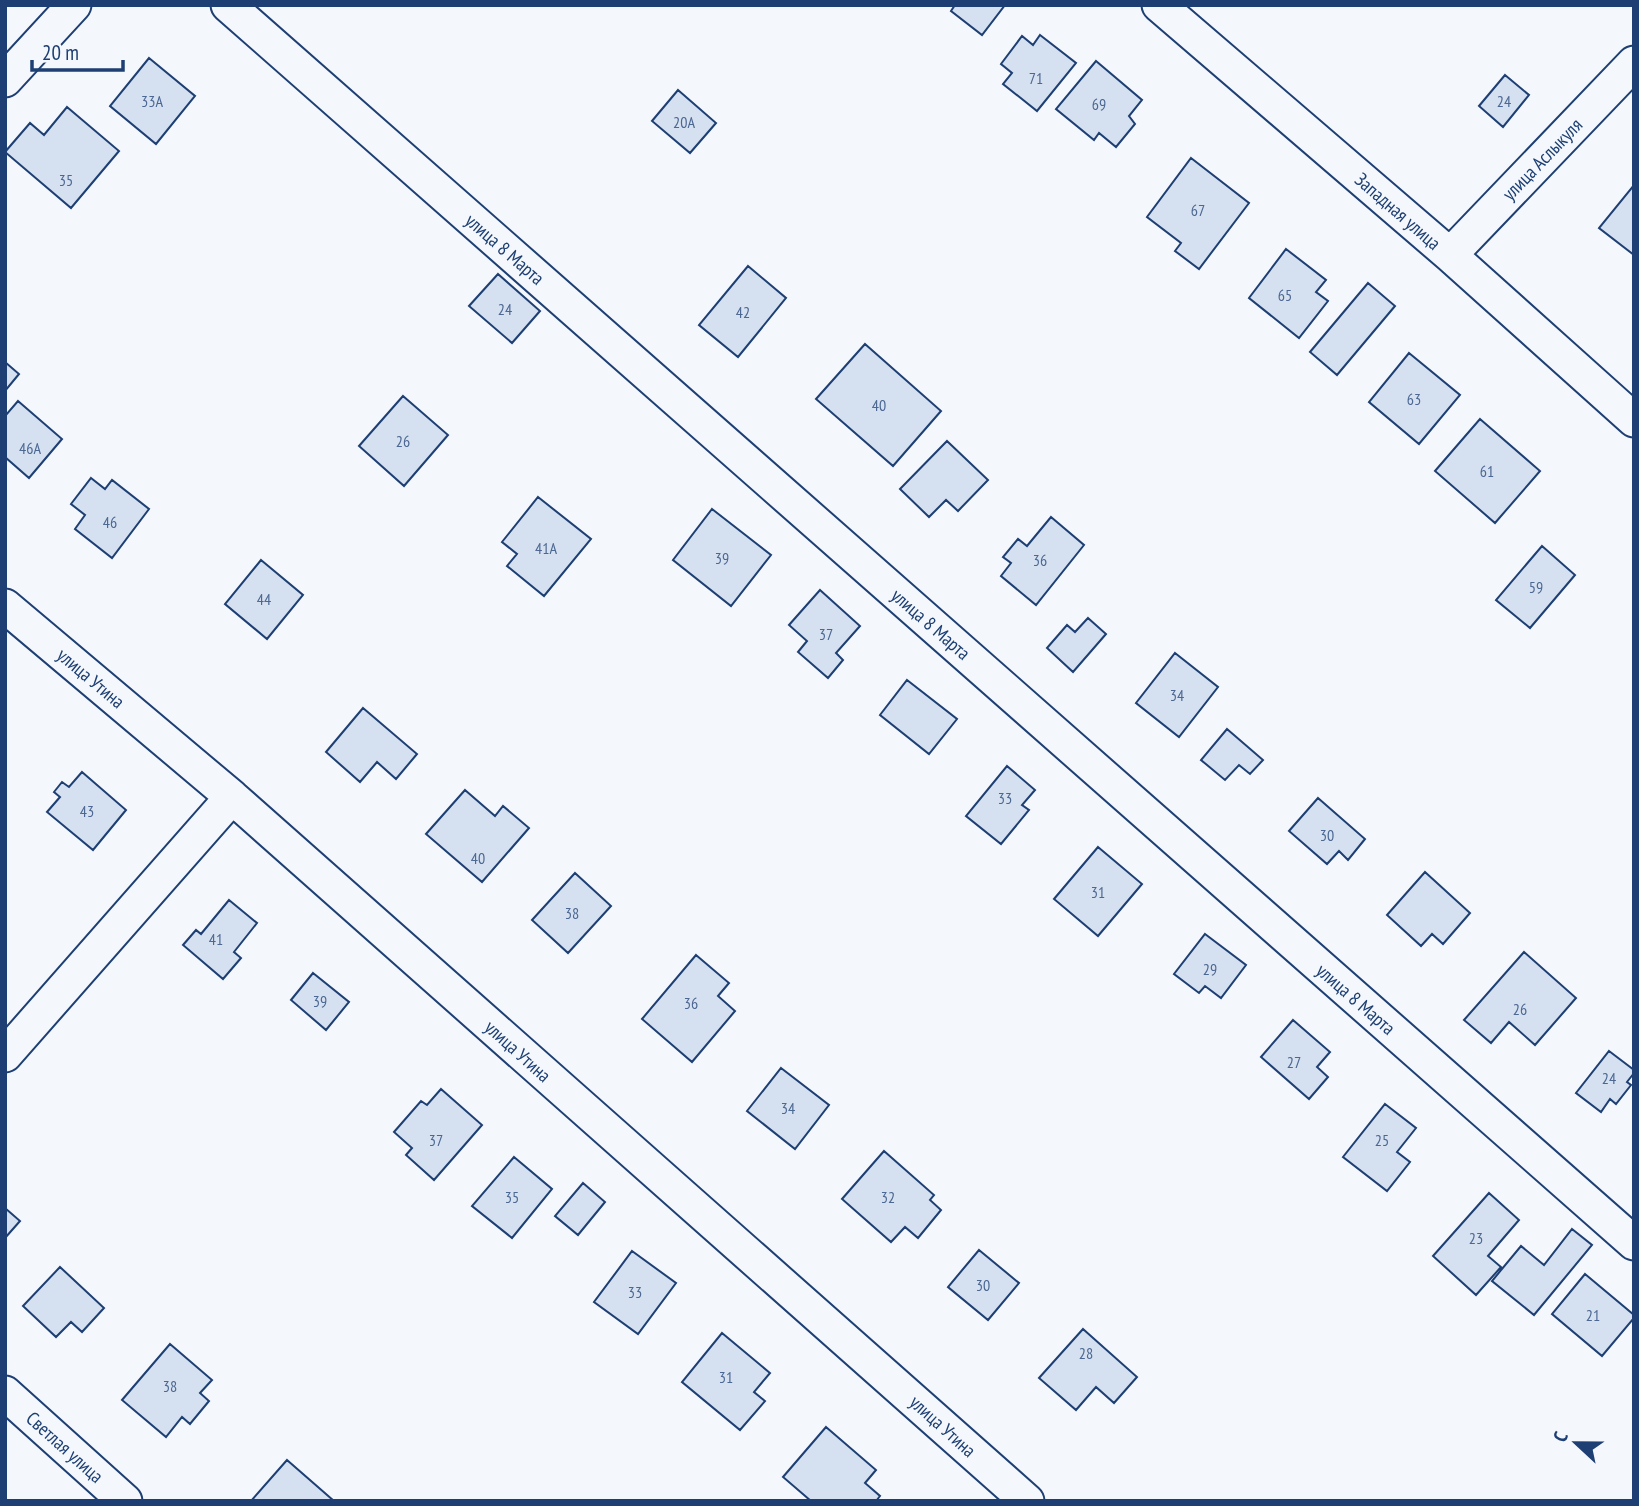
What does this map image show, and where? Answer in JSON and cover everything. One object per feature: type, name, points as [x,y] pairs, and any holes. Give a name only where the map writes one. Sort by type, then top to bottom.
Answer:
[{"type":"street","points":[[5,80],[74,5]]},
{"type":"street","name":"улица 8 Марта","points":[[228,5],[1634,1243]]},
{"type":"street","name":"Западная улица","points":[[1159,5],[1450,255],[1634,420]]},
{"type":"street","name":"улица Аслыкуля","points":[[1450,255],[1634,63]]},
{"type":"street","name":"улица Утина","points":[[5,606],[232,797],[1027,1501]]},
{"type":"street","points":[[5,1055],[232,797]]},
{"type":"street","name":"Светлая улица","points":[[5,1393],[125,1501]]},
{"type":"building","points":[[955,5],[1005,5],[982,35],[951,11]]},
{"type":"building","points":[[1040,35],[1076,63],[1037,111],[1003,84],[1012,73],[1001,64],[1022,36],[1033,45]]},
{"type":"building","points":[[149,58],[195,96],[156,144],[110,106]]},
{"type":"building","points":[[1096,61],[1142,100],[1129,116],[1135,124],[1116,147],[1099,133],[1094,140],[1056,109]]},
{"type":"building","points":[[1505,75],[1529,95],[1503,127],[1479,106]]},
{"type":"building","points":[[678,90],[716,123],[690,153],[652,121]]},
{"type":"building","points":[[67,107],[119,151],[71,208],[5,152],[30,123],[44,135]]},
{"type":"building","points":[[1191,158],[1249,203],[1199,269],[1175,251],[1181,243],[1147,217]]},
{"type":"building","points":[[1634,185],[1634,255],[1599,228]]},
{"type":"building","points":[[1286,249],[1326,280],[1316,292],[1328,301],[1299,338],[1249,298]]},
{"type":"building","points":[[748,266],[786,298],[738,357],[699,325]]},
{"type":"building","points":[[498,274],[540,311],[512,343],[469,306]]},
{"type":"building","points":[[1368,283],[1395,306],[1337,375],[1310,352]]},
{"type":"building","points":[[865,344],[941,411],[893,466],[816,399]]},
{"type":"building","points":[[1409,353],[1460,395],[1419,444],[1369,402]]},
{"type":"building","points":[[5,362],[19,374],[5,391]]},
{"type":"building","points":[[403,396],[448,435],[404,486],[359,446]]},
{"type":"building","points":[[18,401],[62,439],[29,478],[5,457],[5,416]]},
{"type":"building","points":[[1480,419],[1540,471],[1495,523],[1435,471]]},
{"type":"building","points":[[947,441],[988,480],[958,511],[946,500],[929,517],[900,489]]},
{"type":"building","points":[[91,478],[105,489],[112,480],[149,509],[112,558],[75,529],[85,515],[71,504]]},
{"type":"building","points":[[538,497],[591,539],[544,596],[507,566],[517,554],[502,542]]},
{"type":"building","points":[[712,509],[771,555],[731,606],[673,560]]},
{"type":"building","points":[[1051,517],[1084,545],[1036,605],[1001,576],[1011,563],[1003,557],[1018,539],[1027,546]]},
{"type":"building","points":[[1542,546],[1575,575],[1530,628],[1496,600]]},
{"type":"building","points":[[261,560],[303,595],[267,639],[225,604]]},
{"type":"building","points":[[820,590],[860,626],[836,653],[843,660],[828,678],[798,652],[807,641],[789,625]]},
{"type":"building","points":[[1088,618],[1106,634],[1073,672],[1047,648],[1067,625],[1075,632]]},
{"type":"building","points":[[1175,653],[1218,687],[1179,737],[1136,703]]},
{"type":"building","points":[[907,680],[957,719],[929,754],[880,715]]},
{"type":"building","points":[[363,708],[417,754],[396,779],[377,762],[360,782],[326,752]]},
{"type":"building","points":[[1227,729],[1263,760],[1250,774],[1239,765],[1225,780],[1201,760]]},
{"type":"building","points":[[1007,766],[1035,790],[1022,805],[1029,810],[1001,844],[966,816]]},
{"type":"building","points":[[82,772],[126,810],[93,850],[47,812],[60,797],[54,792],[62,782],[69,787]]},
{"type":"building","points":[[465,790],[495,816],[503,806],[529,828],[482,882],[426,834]]},
{"type":"building","points":[[1318,798],[1365,839],[1348,860],[1339,851],[1327,864],[1289,831]]},
{"type":"building","points":[[1098,847],[1142,884],[1098,936],[1054,899]]},
{"type":"building","points":[[1425,872],[1470,913],[1443,944],[1432,934],[1421,946],[1387,915]]},
{"type":"building","points":[[575,873],[611,906],[568,953],[532,920]]},
{"type":"building","points":[[229,900],[257,923],[234,952],[241,958],[223,979],[183,945],[196,930],[201,934]]},
{"type":"building","points":[[1205,934],[1246,965],[1221,998],[1205,986],[1199,993],[1174,974]]},
{"type":"building","points":[[1524,952],[1576,998],[1535,1045],[1509,1022],[1491,1043],[1464,1020]]},
{"type":"building","points":[[696,955],[729,983],[718,996],[735,1011],[692,1062],[642,1019]]},
{"type":"building","points":[[313,973],[349,1002],[326,1030],[291,1000]]},
{"type":"building","points":[[1293,1020],[1330,1052],[1317,1067],[1328,1077],[1309,1099],[1261,1057]]},
{"type":"building","points":[[1609,1051],[1634,1070],[1634,1073],[1627,1082],[1631,1085],[1616,1104],[1610,1099],[1601,1112],[1576,1093]]},
{"type":"building","points":[[781,1068],[829,1105],[795,1149],[747,1111]]},
{"type":"building","points":[[441,1089],[482,1125],[434,1180],[406,1155],[412,1148],[394,1132],[421,1101],[427,1105]]},
{"type":"building","points":[[1385,1104],[1416,1128],[1397,1152],[1410,1162],[1387,1191],[1343,1157]]},
{"type":"building","points":[[884,1151],[934,1195],[930,1200],[941,1210],[918,1238],[905,1227],[891,1242],[842,1199]]},
{"type":"building","points":[[514,1157],[552,1189],[512,1238],[472,1206]]},
{"type":"building","points":[[583,1183],[605,1202],[578,1235],[555,1216]]},
{"type":"building","points":[[1489,1193],[1519,1220],[1488,1256],[1501,1267],[1476,1295],[1433,1256]]},
{"type":"building","points":[[5,1208],[20,1221],[5,1238]]},
{"type":"building","points":[[1572,1229],[1592,1245],[1534,1315],[1492,1281],[1521,1246],[1544,1265]]},
{"type":"building","points":[[979,1250],[1019,1283],[988,1320],[948,1287]]},
{"type":"building","points":[[632,1251],[676,1283],[638,1334],[594,1302]]},
{"type":"building","points":[[60,1267],[104,1308],[82,1332],[71,1322],[56,1337],[23,1306]]},
{"type":"building","points":[[1585,1274],[1634,1315],[1602,1356],[1552,1314]]},
{"type":"building","points":[[1083,1329],[1137,1377],[1114,1403],[1096,1387],[1076,1410],[1039,1378]]},
{"type":"building","points":[[722,1333],[770,1373],[754,1392],[765,1401],[740,1430],[682,1382]]},
{"type":"building","points":[[170,1344],[212,1380],[200,1393],[209,1401],[190,1424],[182,1417],[166,1437],[122,1400]]},
{"type":"building","points":[[826,1427],[876,1470],[865,1483],[880,1496],[876,1501],[811,1501],[783,1477]]},
{"type":"building","points":[[287,1460],[334,1501],[251,1501]]}]
